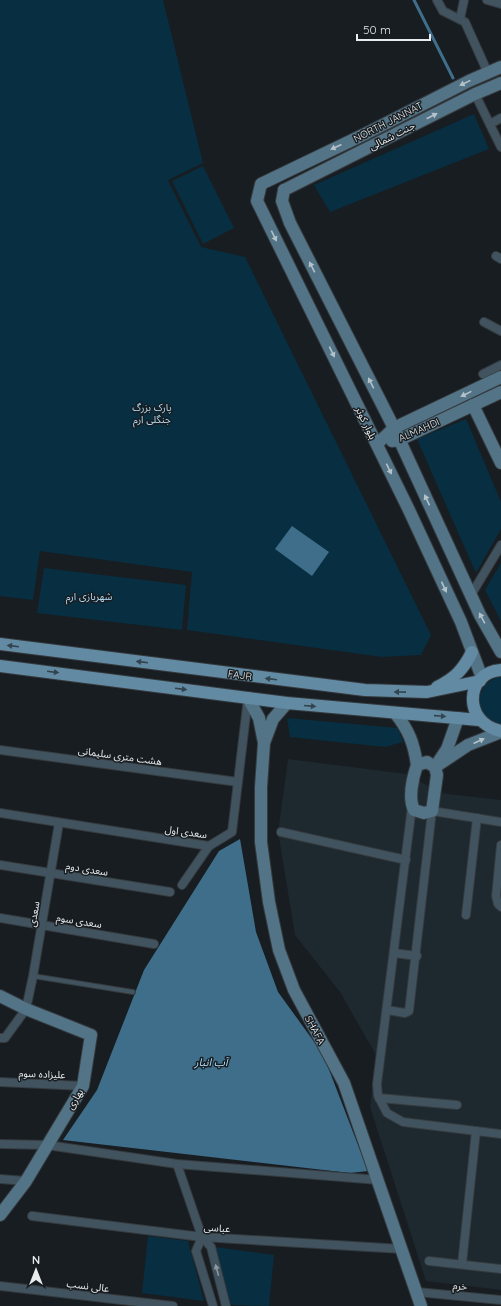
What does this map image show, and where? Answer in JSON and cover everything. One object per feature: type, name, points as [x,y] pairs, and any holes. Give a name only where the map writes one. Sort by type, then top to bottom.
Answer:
[{"type":"main road","name":"NORTH JANNAT","points":[[276,177],[469,81],[501,67]]},
{"type":"main road","name":"جنت شمالی","points":[[284,190],[501,83]]},
{"type":"main road","points":[[276,177],[284,190],[282,201],[290,223],[394,428],[480,615],[501,652]]},
{"type":"main road","name":"بلوار کوثر","points":[[276,177],[261,184],[257,201],[377,444],[457,615],[481,679]]},
{"type":"main road","name":"ALMAHDI","points":[[377,444],[394,428],[501,377]]},
{"type":"main road","name":"ALMAHDI","points":[[377,444],[399,440],[501,392]]},
{"type":"main road","points":[[473,405],[501,463]]},
{"type":"main road","name":"FAJR","points":[[0,644],[332,687],[398,692],[428,692],[481,679],[489,673],[501,670]]},
{"type":"main road","points":[[428,692],[447,682],[464,668],[472,652]]},
{"type":"main road","points":[[0,666],[287,704],[479,720]]},
{"type":"main road","points":[[481,679],[474,690],[472,700],[474,710],[479,720],[485,726],[501,732]]},
{"type":"main road","points":[[248,698],[259,718],[264,742]]},
{"type":"main road","points":[[264,742],[273,719],[287,704]]},
{"type":"main road","points":[[395,713],[408,730],[413,740],[417,765],[414,774],[412,806],[414,810],[424,813],[432,811],[437,775],[434,767],[427,762],[417,765]]},
{"type":"main road","points":[[434,767],[447,748],[458,718]]},
{"type":"main road","points":[[434,767],[468,746],[501,732]]},
{"type":"main road","name":"SHAFA","points":[[264,742],[261,787],[261,842],[269,902],[279,950],[294,990],[344,1083],[379,1180],[421,1306]]},
{"type":"main road","points":[[0,996],[26,1009]]},
{"type":"main road","name":"بهاری","points":[[0,1215],[26,1181],[83,1086],[92,1035],[26,1009]]},
{"type":"street","points":[[437,0],[443,11],[465,22],[488,73]]},
{"type":"street","points":[[460,19],[464,0]]},
{"type":"street","points":[[487,0],[501,4]]},
{"type":"street","points":[[476,94],[501,147]]},
{"type":"street","points":[[490,124],[501,118]]},
{"type":"street","points":[[484,322],[501,331]]},
{"type":"street","points":[[483,374],[501,365]]},
{"type":"street","points":[[471,595],[501,545]]},
{"type":"street","name":"سعدی اول","points":[[0,813],[209,846],[232,832],[248,698]]},
{"type":"street","name":"هشت متری سلیمانی","points":[[0,750],[238,782]]},
{"type":"street","points":[[412,806],[377,1084],[379,1098],[387,1113],[403,1122],[501,1134]]},
{"type":"street","points":[[387,1010],[405,1013],[409,1011],[417,956],[432,811],[501,822]]},
{"type":"street","points":[[466,915],[476,818]]},
{"type":"street","name":"سعدی","points":[[26,1009],[59,823]]},
{"type":"street","points":[[281,832],[406,860]]},
{"type":"street","points":[[501,845],[496,896],[498,904],[501,907]]},
{"type":"street","points":[[182,885],[209,846]]},
{"type":"street","name":"سعدی دوم","points":[[0,865],[170,892]]},
{"type":"street","name":"سعدی سوم","points":[[0,918],[154,944]]},
{"type":"street","points":[[394,953],[417,956]]},
{"type":"street","points":[[0,1038],[4,1038],[26,1009]]},
{"type":"street","name":"علیزاده سوم","points":[[0,1082],[83,1086]]},
{"type":"street","points":[[379,1098],[457,1105]]},
{"type":"street","points":[[462,1264],[476,1131]]},
{"type":"street","points":[[0,1144],[47,1145],[177,1164],[379,1180]]},
{"type":"street","points":[[177,1164],[202,1237],[211,1247],[226,1306]]},
{"type":"street","points":[[0,1179],[26,1181]]},
{"type":"street","name":"عباسی","points":[[32,1216],[202,1237],[402,1249]]},
{"type":"street","points":[[202,1237],[196,1251],[213,1306]]},
{"type":"street","points":[[429,1260],[501,1269]]},
{"type":"street","name":"عالی نسب","points":[[0,1286],[173,1306]]},
{"type":"street","name":"خرم","points":[[417,1292],[501,1300]]},
{"type":"lane","points":[[33,976],[133,992]]},
{"type":"shaded area","points":[[288,759],[407,774],[440,793],[501,800],[501,1290],[426,1281],[370,1107],[376,1055],[340,992],[295,935],[278,832]]},
{"type":"green space","name":"پارک بزرگ جنگلی ارم","points":[[0,0],[163,0],[203,163],[168,180],[201,247],[245,257],[431,635],[421,655],[382,657],[187,630],[192,572],[40,551],[33,600],[0,596]]},
{"type":"green space","points":[[474,114],[489,149],[330,212],[314,185]]},
{"type":"green space","points":[[203,166],[234,228],[203,244],[172,181]]},
{"type":"green space","points":[[466,419],[501,502],[501,529],[476,573],[417,439]]},
{"type":"green space","points":[[501,563],[501,621],[485,590]]},
{"type":"green space","name":"شهربازی ارم","points":[[44,568],[186,585],[182,630],[37,613]]},
{"type":"green space","points":[[501,676],[501,726],[492,722],[485,716],[481,709],[480,701],[481,693],[485,686],[492,680]]},
{"type":"green space","points":[[287,718],[398,728],[403,742],[385,747],[290,737]]},
{"type":"green space","points":[[148,1236],[188,1241],[204,1301],[142,1293]]},
{"type":"green space","points":[[215,1247],[274,1255],[269,1306],[231,1305]]},
{"type":"water","points":[[292,526],[329,552],[312,576],[275,549]]},
{"type":"water","name":"آب انبار","points":[[240,839],[256,932],[278,992],[323,1054],[368,1171],[350,1173],[63,1140],[97,1090],[144,970],[219,851]]},
{"type":"waterway","points":[[414,0],[453,78]]}]
